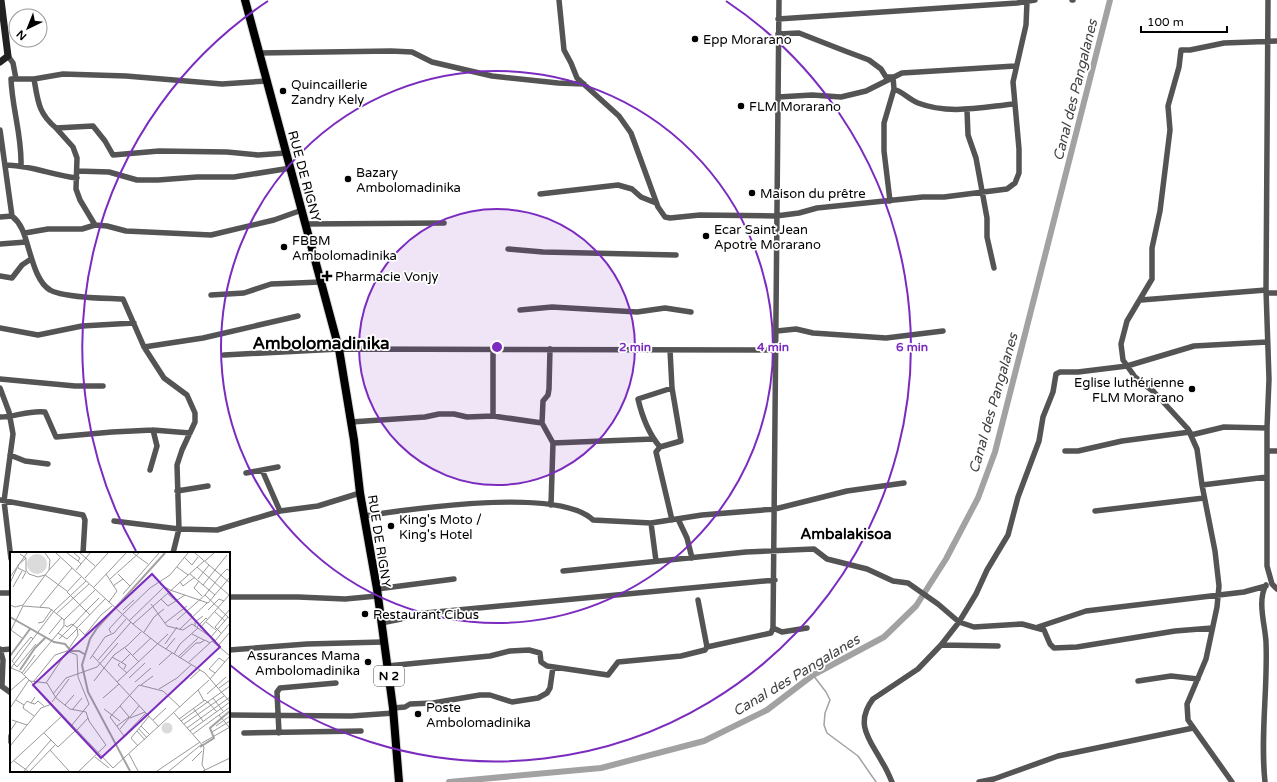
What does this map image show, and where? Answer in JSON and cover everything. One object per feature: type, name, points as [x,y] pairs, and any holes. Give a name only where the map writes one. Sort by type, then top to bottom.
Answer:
[{"type":"main road","name":"RUE DE RIGNY","points":[[245,0],[339,349],[351,422],[360,493],[368,530],[377,592]]},
{"type":"main road","name":"N 2","points":[[377,592],[393,710],[399,782]]},
{"type":"street","points":[[2,0],[2,16],[8,56],[14,62],[16,79]]},
{"type":"street","points":[[559,0],[564,50],[577,78],[619,116],[631,133],[656,203],[665,217],[670,218],[700,215],[776,216],[799,213],[817,208],[983,193],[1007,189],[1015,183],[1019,173],[1019,149],[1013,82],[1015,66],[1026,25],[1027,2]]},
{"type":"street","points":[[387,666],[490,656],[510,651],[529,650],[540,653],[540,659],[543,665],[608,674],[618,662],[680,656],[704,650],[707,647],[771,633],[773,628],[775,580],[773,550],[777,350],[776,216],[779,0]]},
{"type":"street","points":[[778,19],[858,15],[923,8],[1027,2],[1035,0]]},
{"type":"street","points":[[1268,0],[1267,342],[1269,379],[1267,428],[1267,566],[1277,589]]},
{"type":"street","points":[[778,34],[799,33],[845,50],[869,60],[881,69],[886,77],[893,77]]},
{"type":"street","points":[[1232,782],[1188,720],[1187,704],[1206,659],[1218,595],[1215,551],[1204,498],[1197,449],[1190,433],[1154,392],[1135,377],[1127,366],[1123,360],[1121,344],[1127,321],[1141,300],[1152,279],[1152,248],[1160,211],[1170,130],[1168,106],[1179,67],[1181,50],[1190,50],[1224,43],[1277,41]]},
{"type":"street","points":[[259,53],[370,51],[412,52],[432,62],[492,76],[584,84]]},
{"type":"street","points":[[0,62],[8,56]]},
{"type":"street","points":[[778,97],[812,95],[841,97],[866,90],[902,74],[1015,66]]},
{"type":"street","points":[[21,165],[21,146],[12,95],[11,79],[34,79],[64,74],[126,76],[222,84],[267,81]]},
{"type":"street","points":[[890,201],[884,151],[884,122],[894,89],[893,77]]},
{"type":"street","points":[[34,79],[40,110],[46,119],[73,147],[77,158],[76,189],[80,200],[95,225]]},
{"type":"street","points":[[894,89],[917,103],[934,108],[968,110],[1014,104]]},
{"type":"street","points":[[968,110],[968,135],[976,158],[983,193],[987,218],[987,236],[994,268]]},
{"type":"street","points":[[56,128],[93,126],[105,141],[113,155],[159,152],[227,152],[258,155],[286,153]]},
{"type":"street","points":[[0,130],[12,216],[18,221],[25,233],[31,260],[42,283],[51,291],[72,296],[123,299],[144,346],[164,378],[187,394],[193,405],[195,422],[177,464],[179,529],[173,552]]},
{"type":"street","points":[[5,165],[21,165],[60,176],[77,178]]},
{"type":"street","points":[[77,171],[109,172],[138,180],[158,180],[197,177],[234,177],[290,168]]},
{"type":"street","points":[[540,194],[618,185],[632,189],[641,197],[656,203]]},
{"type":"street","points":[[25,233],[48,229],[82,229],[95,225],[132,231],[211,235],[274,220],[302,210]]},
{"type":"street","points":[[0,217],[12,216]]},
{"type":"street","points":[[305,224],[444,223]]},
{"type":"street","points":[[0,244],[26,242]]},
{"type":"street","points":[[508,249],[543,252],[676,255]]},
{"type":"street","points":[[0,276],[12,278],[22,265],[31,260]]},
{"type":"street","points":[[211,295],[244,293],[271,284],[321,282]]},
{"type":"street","points":[[1141,300],[1267,292],[1277,293]]},
{"type":"street","points":[[520,310],[552,307],[637,312],[665,308],[691,312]]},
{"type":"street","points":[[144,346],[203,338],[298,316]]},
{"type":"street","points":[[0,328],[38,335],[82,326],[134,323]]},
{"type":"street","points":[[777,331],[796,329],[813,333],[886,338],[943,331]]},
{"type":"street","points":[[892,782],[864,730],[864,717],[868,705],[873,699],[918,669],[941,645],[959,622],[976,594],[987,570],[1008,535],[1018,498],[1039,441],[1043,418],[1053,392],[1056,374],[1060,372],[1078,372],[1127,366],[1194,346],[1267,342]]},
{"type":"street","points":[[224,355],[339,349],[777,350]]},
{"type":"street","points":[[493,349],[493,416]]},
{"type":"street","points":[[550,349],[549,389],[548,395],[543,401],[542,422],[553,443],[550,504]]},
{"type":"street","points":[[670,350],[672,388],[681,440],[660,447],[656,452],[675,519],[687,538],[692,558]]},
{"type":"street","points":[[0,380],[75,386],[103,386]]},
{"type":"street","points":[[0,388],[10,417],[13,434],[2,500],[10,552]]},
{"type":"street","points":[[660,447],[653,439],[642,414],[638,399],[672,388]]},
{"type":"street","points":[[0,417],[10,417],[31,412],[45,412],[56,438],[77,437],[112,432],[153,430],[190,433]]},
{"type":"street","points":[[351,422],[425,417],[439,414],[454,414],[467,418],[493,416],[542,422]]},
{"type":"street","points":[[1065,450],[1078,451],[1122,441],[1190,433],[1224,427],[1267,428]]},
{"type":"street","points":[[150,470],[157,446],[153,430]]},
{"type":"street","points":[[553,443],[653,439]]},
{"type":"street","points":[[1267,451],[1277,451]]},
{"type":"street","points":[[10,455],[25,461],[48,464]]},
{"type":"street","points":[[246,473],[278,468]]},
{"type":"street","points":[[262,470],[280,511]]},
{"type":"street","points":[[1202,485],[1267,477]]},
{"type":"street","points":[[364,516],[458,504],[515,503],[550,504],[587,514],[593,520],[651,523],[675,519],[775,509],[847,491],[904,483]]},
{"type":"street","points":[[177,491],[208,486]]},
{"type":"street","points":[[114,521],[179,529],[217,530],[280,511],[318,506],[360,493]]},
{"type":"street","points":[[1095,511],[1204,498]]},
{"type":"street","points":[[2,500],[83,515],[85,520],[83,552]]},
{"type":"street","points":[[651,523],[656,561]]},
{"type":"street","points":[[563,571],[773,550],[814,549],[827,559],[867,569],[893,581],[908,584],[938,604],[959,622],[974,627],[1022,624],[1038,627],[1044,630],[1050,644],[1054,648],[1175,631],[1212,628]]},
{"type":"street","points":[[1265,782],[1266,641],[1262,606],[1263,590],[1271,578]]},
{"type":"street","points":[[230,597],[345,599],[454,579]]},
{"type":"street","points":[[381,623],[401,619],[415,614],[775,580]]},
{"type":"street","points":[[1038,627],[1086,611],[1244,592],[1266,586]]},
{"type":"street","points":[[698,600],[707,647]]},
{"type":"street","points":[[773,628],[782,632],[807,628]]},
{"type":"street","points":[[230,650],[307,644],[383,642]]},
{"type":"street","points":[[941,645],[998,646]]},
{"type":"street","points":[[0,649],[3,660],[1,685],[10,692]]},
{"type":"street","points":[[230,715],[351,716],[393,710],[410,704],[434,703],[480,695],[490,695],[512,702],[538,698],[547,693],[550,688],[552,666]]},
{"type":"street","points":[[1138,681],[1171,676],[1198,679]]},
{"type":"street","points":[[279,733],[277,692],[280,688],[336,683]]},
{"type":"street","points":[[979,782],[994,779],[1058,756],[1194,728]]},
{"type":"street","points":[[244,733],[361,731]]},
{"type":"waterway","name":"Canal des Pangalanes","points":[[449,782],[601,768],[704,741],[767,710],[813,675],[884,637],[916,606],[946,559],[978,498],[995,452],[1110,0]]},
{"type":"waterway","points":[[813,675],[830,700],[825,713],[824,725],[827,733],[858,756],[876,782]]},
{"type":"place","name":"Epp Morarano","points":[[695,39]]},
{"type":"place","name":"Quincaillerie Zandry Kely","points":[[283,91]]},
{"type":"place","name":"FLM Morarano","points":[[741,106]]},
{"type":"place","name":"Bazary Ambolomadinika","points":[[348,179]]},
{"type":"place","name":"Maison du prêtre","points":[[752,193]]},
{"type":"place","name":"Ecar Saint Jean Apotre Morarano","points":[[706,236]]},
{"type":"place","name":"FBBM Ambolomadinika","points":[[284,247]]},
{"type":"place","name":"Pharmacie Vonjy","points":[[327,276]]},
{"type":"place","name":"Eglise luthérienne FLM Morarano","points":[[1192,389]]},
{"type":"place","name":"King's Moto / King's Hotel","points":[[391,526]]},
{"type":"place","name":"Restaurant Cibus","points":[[365,614]]},
{"type":"place","name":"Assurances Mama Ambolomadinika","points":[[368,662]]},
{"type":"place","name":"Poste Ambolomadinika","points":[[418,714]]},
{"type":"district","name":"Ambolomadinika","points":[[321,343]]},
{"type":"district","name":"Ambalakisoa","points":[[846,534]]}]
